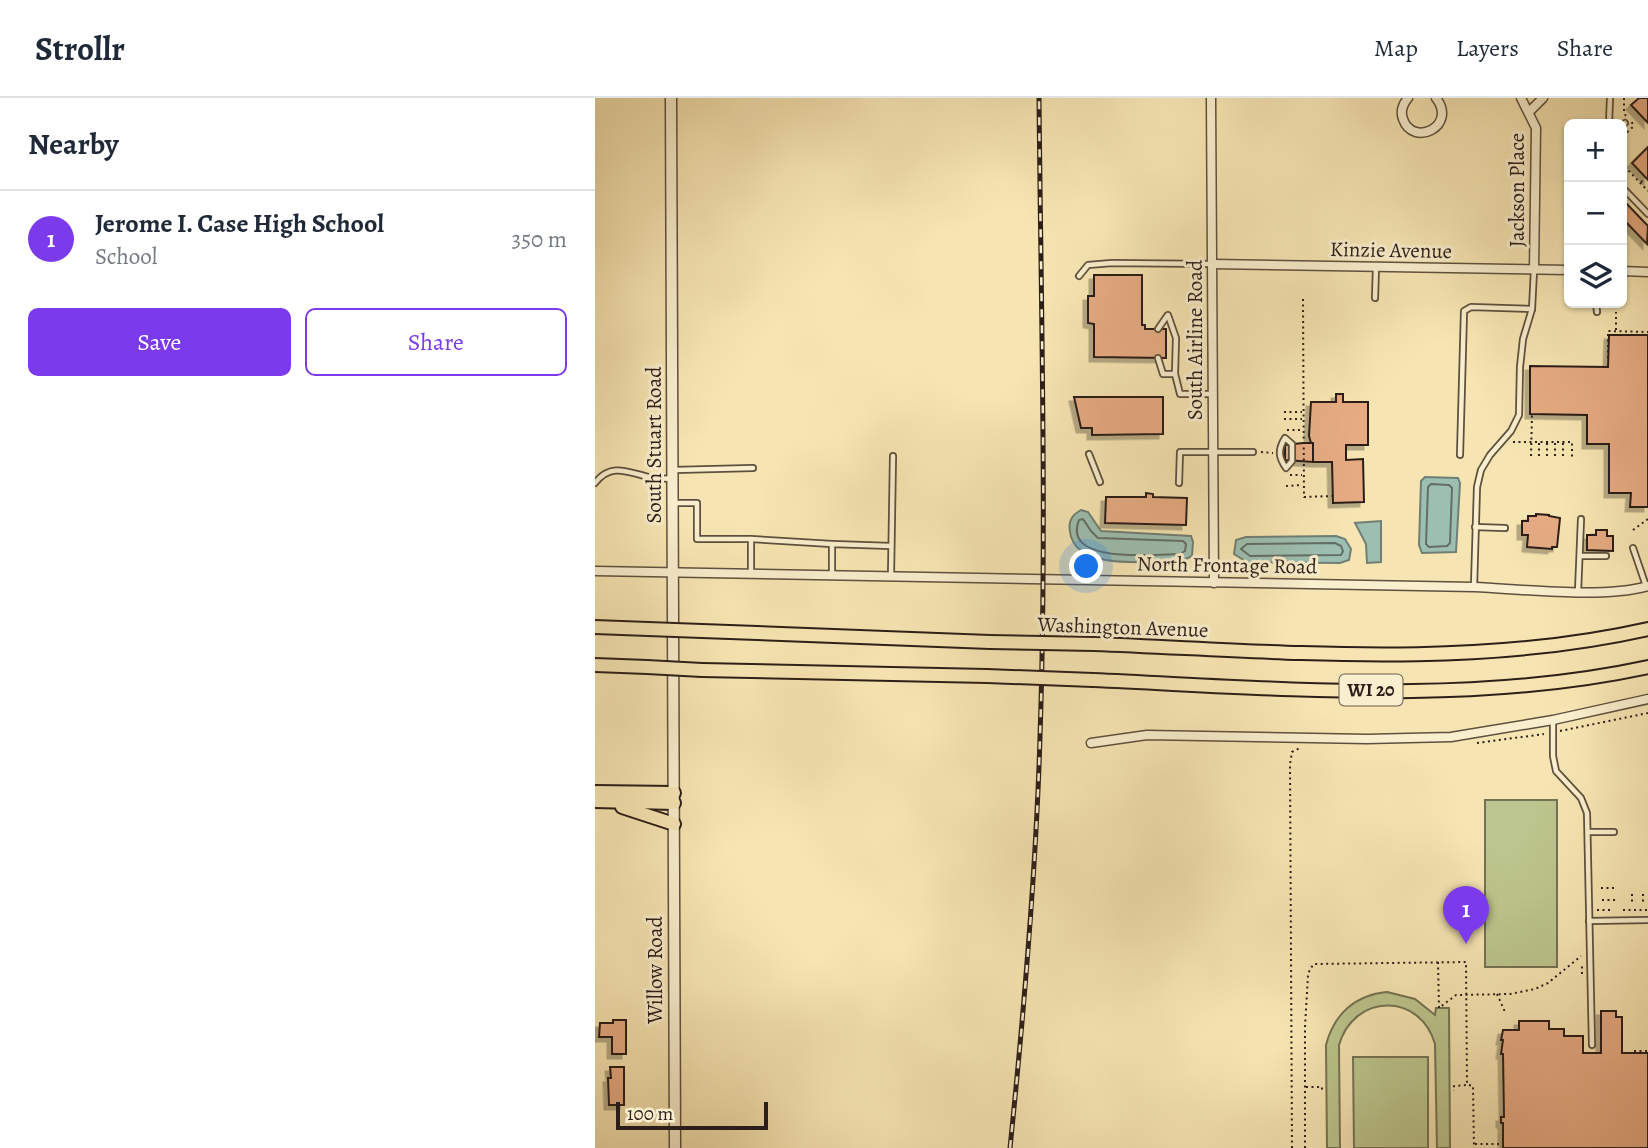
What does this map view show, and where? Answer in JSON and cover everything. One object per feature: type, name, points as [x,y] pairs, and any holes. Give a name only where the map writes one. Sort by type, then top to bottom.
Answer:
[{"type":"main road","name":"Washington Avenue","points":[[595,627],[1427,655],[1487,653],[1542,647],[1648,629]]},
{"type":"main road","name":"WI 20","points":[[595,665],[1346,689],[1495,689],[1648,667]]},
{"type":"main road","points":[[597,798],[674,798]]},
{"type":"main road","points":[[597,798],[674,824]]},
{"type":"street","name":"South Stuart Road","points":[[671,98],[674,798]]},
{"type":"street","name":"South Airline Road","points":[[1211,98],[1214,583]]},
{"type":"street","points":[[1408,98],[1402,108],[1403,121],[1412,130],[1419,132],[1432,130],[1441,120],[1442,107],[1436,98]]},
{"type":"street","name":"Jackson Place","points":[[1521,98],[1536,128],[1534,270]]},
{"type":"street","name":"Jackson Place","points":[[1529,112],[1543,98]]},
{"type":"street","name":"Kinzie Avenue","points":[[1212,264],[1564,270]]},
{"type":"street","points":[[1627,271],[1648,272]]},
{"type":"street","name":"North Frontage Road","points":[[595,571],[1473,587],[1579,592],[1647,587]]},
{"type":"street","points":[[1091,743],[1147,735],[1367,739],[1451,737],[1553,720],[1648,699]]},
{"type":"street","name":"Willow Road","points":[[674,798],[675,1148]]},
{"type":"lane","points":[[1609,119],[1610,98]]},
{"type":"lane","points":[[1627,192],[1648,214]]},
{"type":"lane","points":[[1079,276],[1088,265],[1212,264]]},
{"type":"lane","points":[[1375,298],[1376,267]]},
{"type":"lane","points":[[1473,587],[1477,487],[1490,455],[1511,431],[1519,415],[1523,339],[1532,309],[1534,270]]},
{"type":"lane","points":[[1460,455],[1464,311],[1471,307],[1532,309]]},
{"type":"lane","points":[[1597,308],[1597,312]]},
{"type":"lane","points":[[1158,329],[1168,315],[1176,338],[1175,374],[1180,394],[1213,394]]},
{"type":"lane","points":[[1158,358],[1163,374],[1175,374]]},
{"type":"lane","points":[[1285,438],[1291,444],[1292,461],[1286,468],[1280,460],[1280,453],[1279,446],[1285,438]]},
{"type":"lane","points":[[1179,483],[1180,452],[1253,452]]},
{"type":"lane","points":[[1089,454],[1100,482]]},
{"type":"lane","points":[[891,576],[893,456]]},
{"type":"lane","points":[[595,484],[613,470],[633,471],[654,478],[753,468]]},
{"type":"lane","points":[[673,503],[697,503],[697,538],[751,538],[891,546]]},
{"type":"lane","points":[[1579,592],[1581,519]]},
{"type":"lane","points":[[1475,527],[1506,528]]},
{"type":"lane","points":[[751,538],[751,574]]},
{"type":"lane","points":[[832,544],[832,575]]},
{"type":"lane","points":[[1633,548],[1647,587]]},
{"type":"lane","points":[[1580,556],[1607,556]]},
{"type":"lane","points":[[1553,720],[1553,757],[1556,772],[1581,798],[1587,813],[1592,1045]]},
{"type":"lane","points":[[1589,832],[1614,832]]},
{"type":"lane","points":[[1589,921],[1648,920]]},
{"type":"path","points":[[1624,98],[1624,113],[1633,123],[1633,127],[1623,136],[1624,166],[1648,191]]},
{"type":"path","points":[[1640,183],[1646,178]]},
{"type":"path","points":[[1303,299],[1304,497],[1332,496]]},
{"type":"path","points":[[1616,312],[1616,332]]},
{"type":"path","points":[[1608,358],[1608,331],[1648,332]]},
{"type":"path","points":[[1285,412],[1303,412]]},
{"type":"path","points":[[1531,456],[1532,414]]},
{"type":"path","points":[[1285,419],[1303,419]]},
{"type":"path","points":[[1285,430],[1303,430]]},
{"type":"path","points":[[1513,442],[1572,442],[1572,457]]},
{"type":"path","points":[[1539,442],[1539,456]]},
{"type":"path","points":[[1547,442],[1547,456]]},
{"type":"path","points":[[1555,442],[1555,456]]},
{"type":"path","points":[[1563,442],[1563,456]]},
{"type":"path","points":[[1253,452],[1280,453]]},
{"type":"path","points":[[1286,475],[1303,474]]},
{"type":"path","points":[[1286,486],[1304,485]]},
{"type":"path","points":[[1633,530],[1648,519]]},
{"type":"path","points":[[1561,731],[1648,713]]},
{"type":"path","points":[[1473,743],[1545,734]]},
{"type":"path","points":[[1292,1148],[1290,764],[1292,752],[1302,747]]},
{"type":"path","points":[[1601,888],[1615,888]]},
{"type":"path","points":[[1632,894],[1632,905]]},
{"type":"path","points":[[1643,894],[1643,905]]},
{"type":"path","points":[[1602,900],[1616,900]]},
{"type":"path","points":[[1596,909],[1609,910]]},
{"type":"path","points":[[1623,910],[1648,911]]},
{"type":"path","points":[[1439,962],[1439,1008],[1456,995],[1497,994],[1535,989],[1548,983],[1582,956]]},
{"type":"path","points":[[1305,1148],[1305,1027],[1310,969],[1314,964],[1466,962],[1467,1085]]},
{"type":"path","points":[[1497,994],[1505,1012]]},
{"type":"path","points":[[1634,1051],[1648,1051]]},
{"type":"path","points":[[1454,1091],[1454,1086],[1473,1086],[1473,1148]]},
{"type":"path","points":[[1305,1087],[1322,1087],[1322,1092]]},
{"type":"path","points":[[1473,1143],[1502,1144],[1501,1148]]},
{"type":"green space","points":[[1485,800],[1557,800],[1557,967],[1485,967]]},
{"type":"green space","points":[[1387,992],[1415,999],[1435,1015],[1436,1008],[1449,1008],[1450,1148],[1437,1148],[1435,1044],[1427,1027],[1416,1015],[1402,1008],[1387,1006],[1372,1008],[1358,1016],[1347,1028],[1339,1045],[1340,1148],[1327,1148],[1326,1045],[1330,1034],[1334,1024],[1347,1008],[1365,997]]},
{"type":"green space","points":[[1353,1057],[1428,1057],[1428,1148],[1354,1148]]},
{"type":"water","points":[[1425,477],[1458,478],[1460,483],[1456,552],[1422,553],[1419,545],[1421,481]]},
{"type":"water","points":[[1081,510],[1088,512],[1101,531],[1191,536],[1192,556],[1182,561],[1135,562],[1100,559],[1085,553],[1075,545],[1070,532],[1071,519]]},
{"type":"water","points":[[1381,521],[1381,562],[1367,563],[1366,544],[1355,523]]},
{"type":"water","points":[[1336,536],[1345,539],[1351,549],[1349,560],[1340,563],[1247,562],[1234,554],[1236,540],[1246,537]]},
{"type":"building","points":[[1639,98],[1648,98],[1648,123],[1631,105]]},
{"type":"building","points":[[1648,147],[1648,180],[1632,163]]},
{"type":"building","points":[[1627,204],[1648,226],[1647,244],[1627,223]]},
{"type":"building","points":[[1094,275],[1142,275],[1142,325],[1145,325],[1145,329],[1166,329],[1166,358],[1094,357],[1094,324],[1088,323],[1088,296],[1094,296]]},
{"type":"building","points":[[1609,335],[1648,335],[1648,507],[1630,507],[1631,493],[1609,493],[1609,444],[1587,444],[1587,415],[1530,414],[1530,366],[1608,367]]},
{"type":"building","points":[[1336,394],[1343,394],[1343,402],[1368,402],[1368,445],[1346,445],[1346,460],[1363,459],[1364,502],[1333,503],[1332,462],[1313,462],[1313,443],[1309,436],[1311,402],[1336,402]]},
{"type":"building","points":[[1074,397],[1163,397],[1163,434],[1092,435],[1092,428],[1081,428]]},
{"type":"building","points":[[1313,443],[1313,462],[1285,460],[1285,445]]},
{"type":"building","points":[[1146,493],[1153,494],[1153,497],[1187,498],[1186,525],[1105,523],[1106,497],[1146,497]]},
{"type":"building","points":[[1536,514],[1560,518],[1557,547],[1527,547],[1528,535],[1522,535],[1522,521],[1528,521],[1528,516]]},
{"type":"building","points":[[1596,530],[1607,530],[1607,536],[1613,536],[1613,551],[1587,550],[1587,535],[1596,535]]},
{"type":"building","points":[[1601,1011],[1616,1011],[1616,1017],[1622,1017],[1622,1053],[1648,1053],[1648,1148],[1503,1148],[1503,1030],[1519,1030],[1519,1021],[1549,1021],[1549,1029],[1564,1029],[1564,1036],[1583,1036],[1583,1053],[1601,1053]]},
{"type":"building","points":[[613,1020],[626,1020],[626,1054],[612,1054],[612,1037],[599,1037],[600,1023],[613,1023]]},
{"type":"building","points":[[610,1067],[624,1067],[624,1105],[609,1105]]},
{"type":"railway","points":[[1010,1148],[1029,943],[1040,737],[1043,497],[1039,98]]},
{"type":"place","name":"Jerome I. Case High School","points":[[1466,944]]}]
